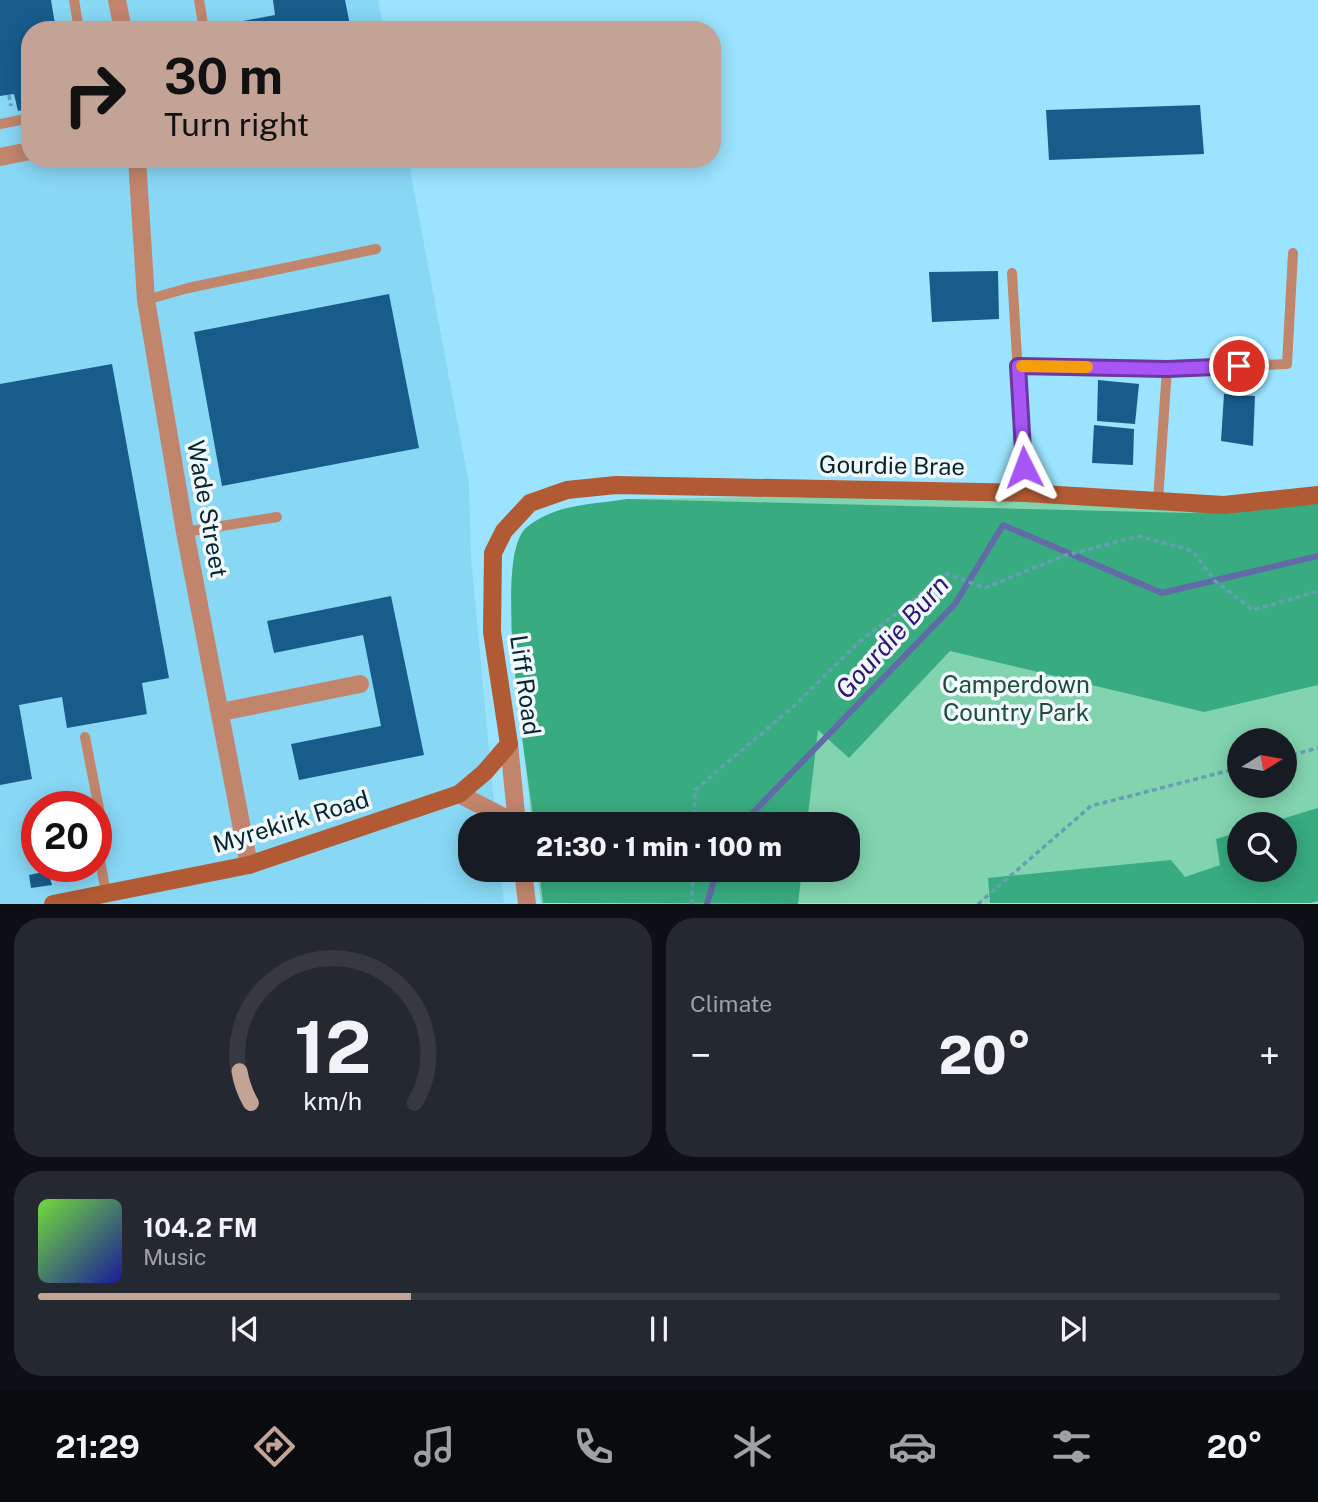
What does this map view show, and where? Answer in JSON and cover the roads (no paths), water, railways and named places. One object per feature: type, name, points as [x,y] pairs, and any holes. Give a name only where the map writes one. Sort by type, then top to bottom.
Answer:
[{"type":"street","points":[[117,0],[120,21]]},
{"type":"street","points":[[0,157],[21,154]]},
{"type":"street","name":"Wade Street","points":[[138,168],[146,300],[185,532],[249,865]]},
{"type":"street","name":"Gourdie Brae","points":[[493,553],[504,531],[530,503],[567,490],[616,485],[1025,493],[1224,505],[1318,495]]},
{"type":"street","name":"Liff Road","points":[[493,553],[492,632],[509,744],[516,812]]},
{"type":"street","points":[[221,712],[360,684]]},
{"type":"street","name":"Myrekirk Road","points":[[53,904],[249,865],[459,794],[485,772],[509,744]]},
{"type":"street","points":[[459,794],[494,812]]},
{"type":"street","points":[[524,882],[527,904]]},
{"type":"lane","points":[[74,0],[78,21]]},
{"type":"lane","points":[[199,0],[203,21]]},
{"type":"lane","points":[[0,124],[21,120]]},
{"type":"lane","points":[[146,300],[188,288],[376,249]]},
{"type":"lane","points":[[1018,366],[1167,369],[1287,364],[1293,253]]},
{"type":"lane","points":[[1012,273],[1025,493]]},
{"type":"lane","points":[[1158,500],[1167,369]]},
{"type":"lane","points":[[185,532],[277,517]]},
{"type":"lane","points":[[85,737],[103,829],[99,855],[106,893]]},
{"type":"waterway","name":"Gourdie Burn","points":[[754,812],[955,604],[1003,525],[1162,593],[1318,556]]},
{"type":"waterway","name":"Gourdie Burn","points":[[707,904],[713,882]]},
{"type":"park label","name":"Camperdown Country Park","points":[[1016,699]]}]
